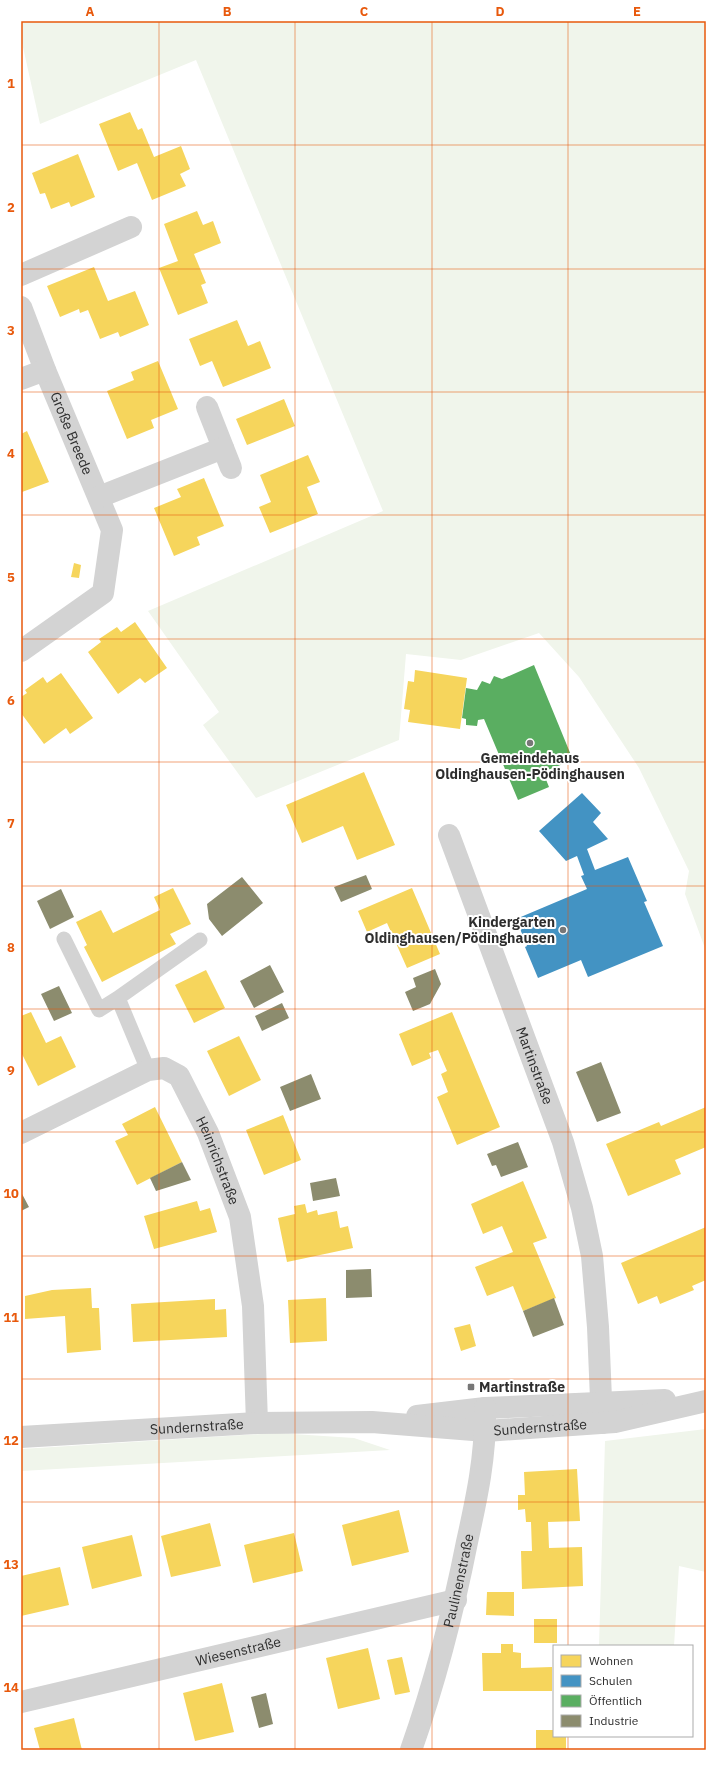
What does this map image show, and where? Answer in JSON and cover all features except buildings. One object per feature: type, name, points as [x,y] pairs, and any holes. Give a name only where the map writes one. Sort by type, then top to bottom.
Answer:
[{"type":"street","points":[[21,275],[131,227]]},
{"type":"street","name":"Große Breede","points":[[21,307],[45,370],[112,530],[103,593],[21,651]]},
{"type":"street","points":[[21,379],[45,370]]},
{"type":"street","points":[[207,407],[231,468]]},
{"type":"street","points":[[99,497],[223,448]]},
{"type":"street","name":"Martinstraße","points":[[449,835],[563,1142],[582,1208],[592,1264],[598,1327],[602,1413]]},
{"type":"street","name":"Heinrichstraße","points":[[21,1133],[148,1070],[164,1068],[179,1076],[208,1133],[240,1217],[253,1306],[257,1424]]},
{"type":"street","name":"Sundernstraße","points":[[21,1437],[257,1424],[372,1422],[486,1431],[602,1413],[706,1400]]},
{"type":"street","name":"Sundernstraße","points":[[372,1422],[485,1408],[602,1413]]},
{"type":"street","name":"Paulinenstraße","points":[[411,1750],[431,1692],[456,1600],[482,1474],[486,1431],[485,1408]]},
{"type":"street","name":"Wiesenstraße","points":[[21,1702],[456,1600]]},
{"type":"lane","points":[[64,939],[99,1010],[200,940]]},
{"type":"lane","points":[[118,998],[148,1070]]},
{"type":"shaded area","points":[[21,21],[706,21],[706,951],[685,894],[689,871],[639,768],[579,677],[539,633],[461,660],[406,654],[399,740],[256,798],[203,725],[219,712],[148,611],[383,511],[196,60],[40,124],[21,38]]},
{"type":"shaded area","points":[[706,1429],[706,1572],[679,1566],[674,1645],[599,1645],[605,1441]]},
{"type":"shaded area","points":[[278,1433],[354,1438],[390,1450],[21,1471],[21,1449]]},
{"type":"place","name":"Gemeindehaus Oldinghausen-Pödinghausen","points":[[530,743]]},
{"type":"place","name":"Kindergarten Oldinghausen/Pödinghausen","points":[[563,930]]},
{"type":"place","name":"Martinstraße","points":[[471,1387]]}]
